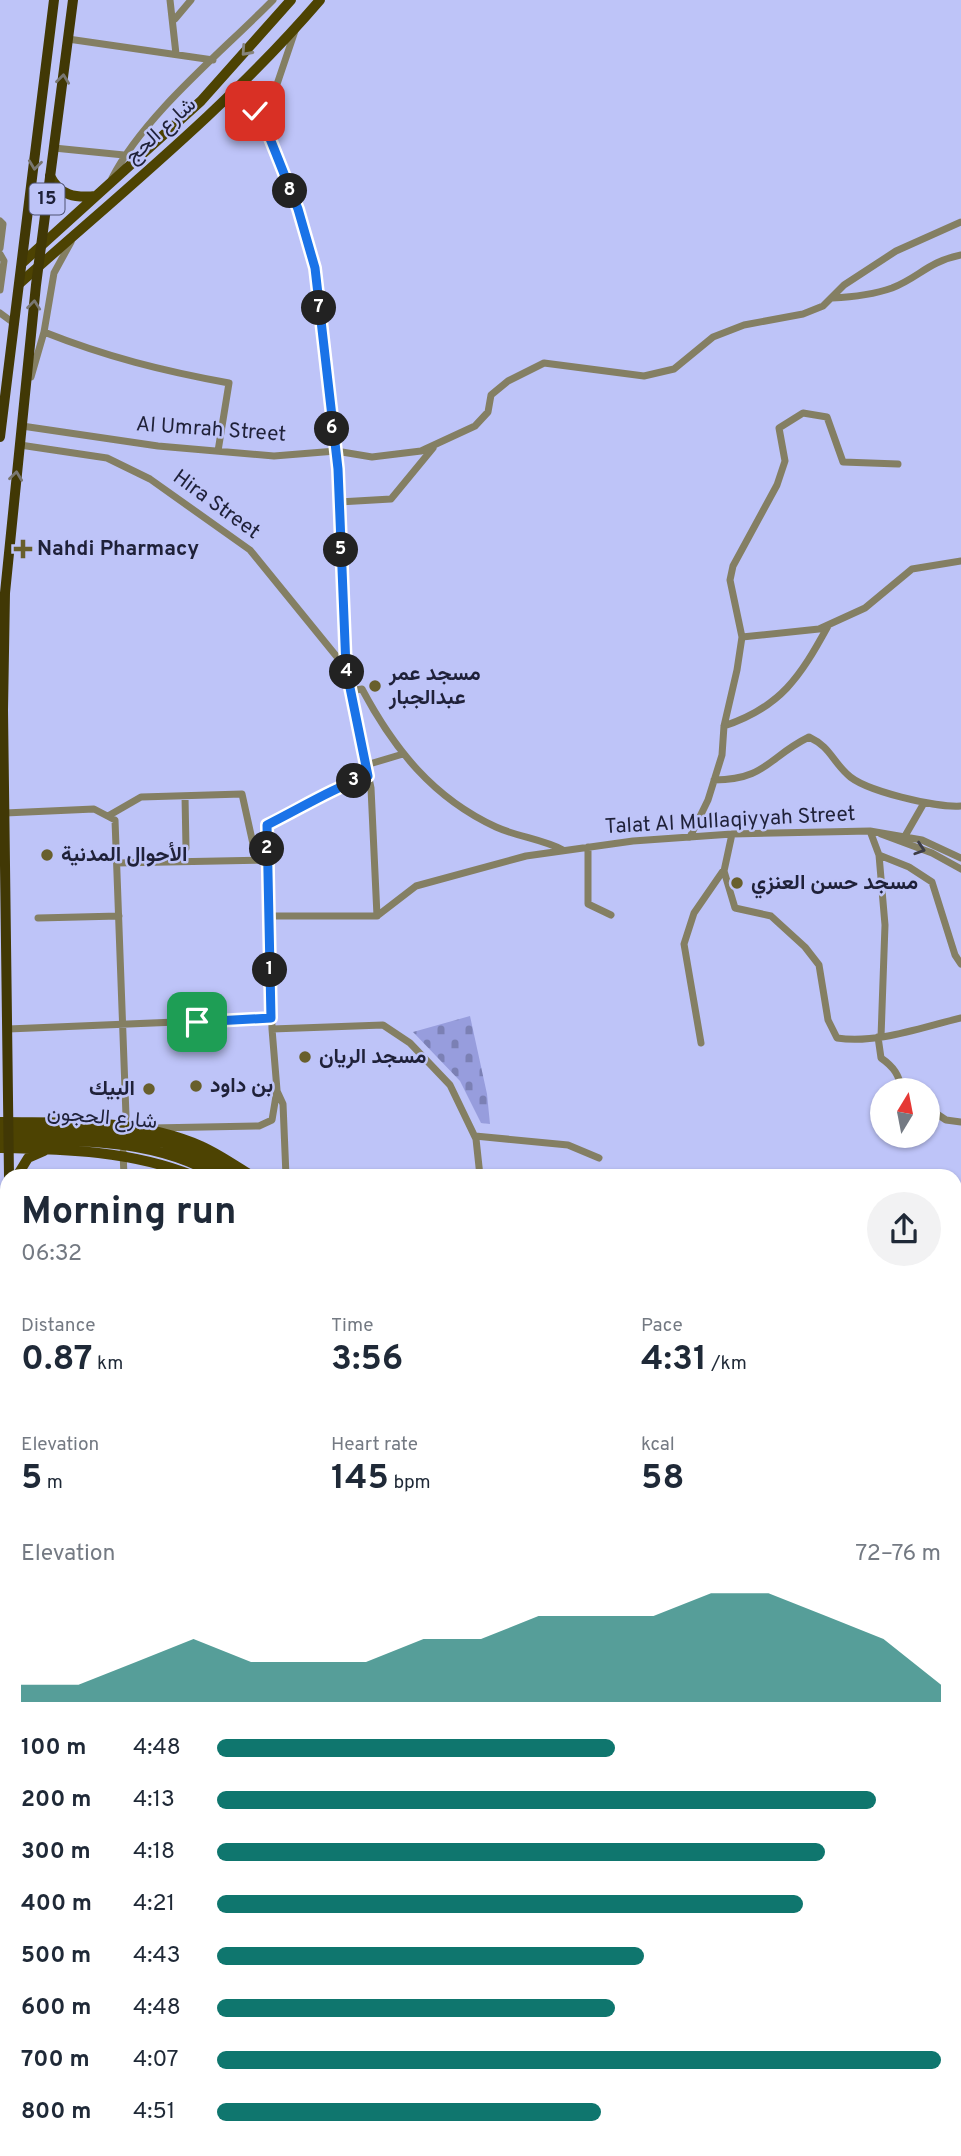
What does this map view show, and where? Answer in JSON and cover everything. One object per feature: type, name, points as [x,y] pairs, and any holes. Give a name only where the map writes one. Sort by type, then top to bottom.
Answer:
[{"type":"highway","name":"15","points":[[0,437],[12,358],[54,0]]},
{"type":"highway","name":"15","points":[[8,1169],[5,1149],[8,1029],[5,593],[41,245],[73,0]]},
{"type":"main road","name":"شارع الحج","points":[[22,263],[201,101],[292,0]]},
{"type":"main road","name":"شارع الحج","points":[[20,283],[220,104],[320,0]]},
{"type":"main road","points":[[50,176],[56,188],[66,194],[80,198],[96,196]]},
{"type":"main road","points":[[5,1122],[147,1128],[202,1147],[241,1169]]},
{"type":"main road","name":"شارع الحجون","points":[[0,1130],[105,1133],[169,1143],[219,1169]]},
{"type":"main road","name":"شارع الحجون","points":[[0,1139],[99,1142],[162,1152],[201,1169]]},
{"type":"main road","points":[[5,1149],[124,1155],[160,1162],[177,1169]]},
{"type":"main road","points":[[21,1169],[28,1158],[47,1150]]},
{"type":"street","points":[[170,0],[175,19],[176,54]]},
{"type":"street","points":[[175,19],[191,0]]},
{"type":"street","points":[[109,184],[124,155],[273,0]]},
{"type":"street","points":[[267,131],[281,68],[295,29]]},
{"type":"street","points":[[68,39],[213,60]]},
{"type":"street","points":[[220,104],[238,102],[255,111],[267,131],[298,209],[315,268],[339,502],[346,668]]},
{"type":"street","points":[[54,148],[124,155]]},
{"type":"street","points":[[0,221],[3,224],[0,248]]},
{"type":"street","points":[[832,298],[844,285],[897,251],[961,222]]},
{"type":"street","points":[[25,397],[44,332],[54,273],[76,233]]},
{"type":"street","points":[[0,254],[4,261],[0,290]]},
{"type":"street","name":"Al Umrah Street","points":[[22,426],[274,456],[335,451],[372,457],[421,452],[475,426],[488,412],[491,395],[508,382],[544,363],[644,376],[674,369],[713,337],[744,325],[803,314],[824,306],[832,298],[859,297],[894,287],[937,260],[961,255]]},
{"type":"street","points":[[0,313],[15,324]]},
{"type":"street","points":[[44,332],[101,355],[153,370],[229,383],[218,451]]},
{"type":"street","points":[[0,365],[12,358]]},
{"type":"street","points":[[690,837],[722,755],[724,726],[742,637],[730,580],[733,566],[777,485],[785,461],[779,428],[803,413],[827,418],[843,462],[898,464]]},
{"type":"street","points":[[339,502],[391,499],[436,444]]},
{"type":"street","name":"Hira Street","points":[[20,445],[107,458],[150,479],[250,550],[346,668],[368,776],[377,916]]},
{"type":"street","points":[[742,637],[793,633],[828,625],[865,608],[912,569],[961,561]]},
{"type":"street","points":[[724,726],[745,719],[788,690],[828,625]]},
{"type":"street","points":[[350,691],[362,689],[403,754],[419,775],[439,792],[499,829],[541,839],[564,850]]},
{"type":"street","points":[[714,780],[736,780],[762,771],[786,748],[809,737],[824,744],[848,777],[942,808],[961,806]]},
{"type":"street","points":[[366,765],[403,754]]},
{"type":"street","points":[[147,1128],[259,1126],[272,1120],[277,1090],[271,1018],[267,825],[316,801],[336,787],[368,776]]},
{"type":"street","points":[[108,816],[141,797],[242,793],[253,844]]},
{"type":"street","points":[[185,796],[186,848]]},
{"type":"street","points":[[905,835],[924,803]]},
{"type":"street","points":[[5,813],[94,808],[115,820],[126,1116],[123,1125],[124,1169]]},
{"type":"street","points":[[874,831],[885,925],[881,1058],[891,1065],[899,1078]]},
{"type":"street","name":"Talat Al Mullaqiyyah Street","points":[[377,916],[416,886],[526,856],[589,847],[732,834],[874,831],[905,835],[936,845],[961,858]]},
{"type":"street","name":"Talat Al Mullaqiyyah Street","points":[[874,831],[961,869]]},
{"type":"street","points":[[701,1043],[684,944],[694,913],[724,870],[732,834]]},
{"type":"street","points":[[589,847],[588,904],[611,915]]},
{"type":"street","points":[[878,855],[909,867],[932,882],[955,956],[961,964]]},
{"type":"street","points":[[117,863],[268,860]]},
{"type":"street","points":[[724,870],[735,908],[771,916],[780,922],[819,965],[828,1020],[837,1038],[852,1041],[880,1037],[961,1018]]},
{"type":"street","points":[[38,918],[119,916]]},
{"type":"street","points":[[269,916],[377,916]]},
{"type":"street","points":[[8,1029],[271,1018]]},
{"type":"street","points":[[272,1029],[383,1025],[410,1044],[450,1085],[475,1136],[479,1169]]},
{"type":"street","points":[[277,1090],[283,1104],[286,1169]]},
{"type":"street","points":[[940,1116],[946,1120],[961,1122]]},
{"type":"street","points":[[475,1136],[568,1145],[599,1158]]},
{"type":"green space","points":[[470,1016],[487,1094],[490,1124],[481,1123],[460,1081],[413,1032]]},
{"type":"place","name":"Nahdi Pharmacy","points":[[23,549]]},
{"type":"place","name":"مسجد عمر عبدالجبار","points":[[375,686]]},
{"type":"place","name":"الأحوال المدنية","points":[[47,855]]},
{"type":"place","name":"مسجد حسن العنزي","points":[[737,883]]},
{"type":"place","name":"مسجد الريان","points":[[305,1057]]},
{"type":"place","name":"بن داود","points":[[196,1086]]},
{"type":"place","name":"البيك","points":[[149,1089]]},
{"type":"route","points":[[197,1022],[271,1018],[267,825],[316,801],[336,787],[368,776],[346,668],[338,469],[325,374],[315,268],[298,209],[267,131],[255,111]]}]
